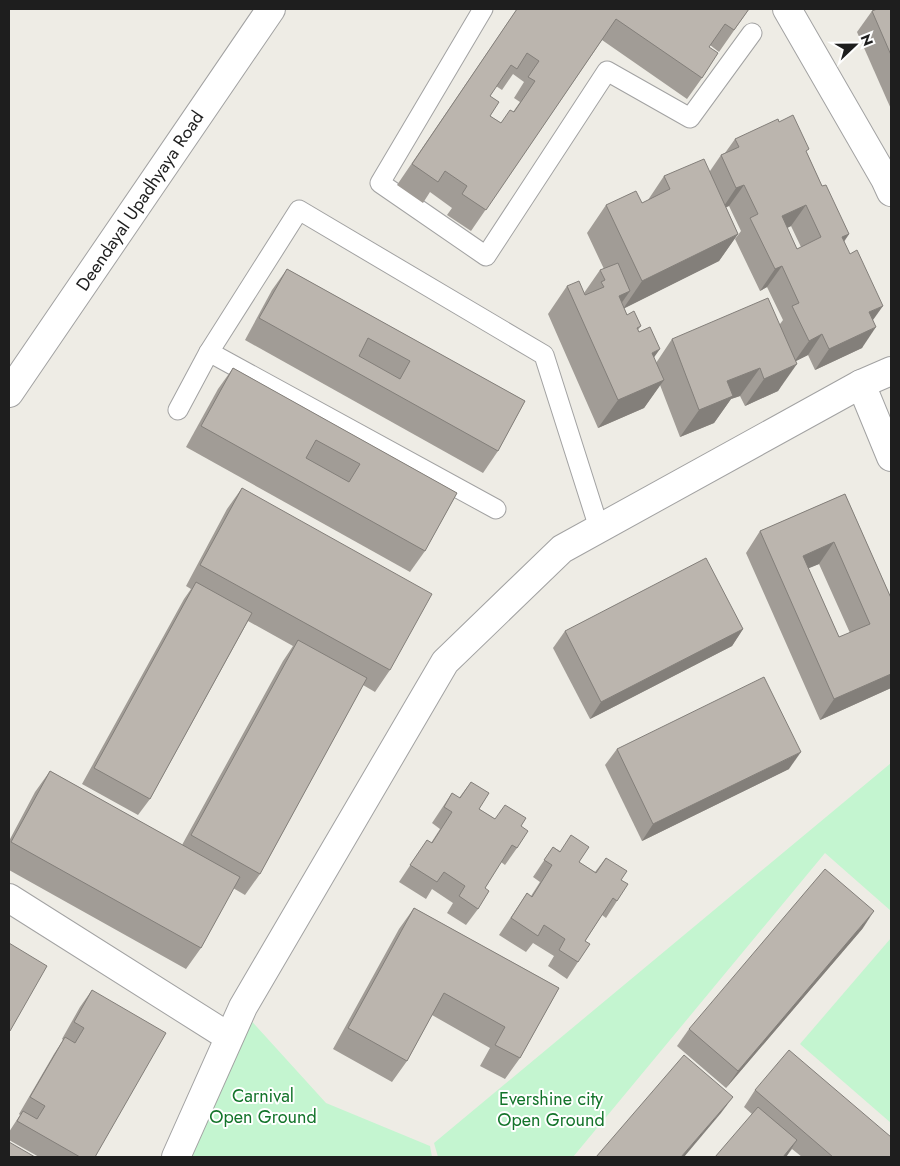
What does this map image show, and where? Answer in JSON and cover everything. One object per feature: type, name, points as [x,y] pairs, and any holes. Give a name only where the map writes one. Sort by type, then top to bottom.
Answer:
[{"type":"street","name":"Deendayal Upadhyaya Road","points":[[9,393],[271,9]]},
{"type":"street","points":[[786,9],[889,183]]},
{"type":"street","points":[[176,1157],[243,1006],[445,662],[562,549],[861,384],[891,371]]},
{"type":"street","points":[[861,384],[891,457]]},
{"type":"street","points":[[9,898],[228,1037]]},
{"type":"lane","points":[[483,9],[380,183],[486,256],[607,71],[690,118],[752,34]]},
{"type":"lane","points":[[178,410],[209,352],[299,210],[544,355],[599,528]]},
{"type":"lane","points":[[209,352],[496,510]]},
{"type":"green space","name":"Evershine city Open Ground","points":[[891,763],[891,911],[825,853],[573,1157],[438,1157],[434,1143]]},
{"type":"green space","points":[[891,938],[891,1123],[800,1044]]},
{"type":"green space","name":"Carnival Open Ground","points":[[247,1016],[326,1103],[430,1146],[432,1157],[187,1157]]},
{"type":"building","points":[[517,9],[749,9],[734,30],[725,24],[709,47],[718,53],[702,78],[616,19],[486,210],[462,194],[467,186],[445,171],[438,182],[412,164]],"holes":[[[527,53],[539,61],[528,77],[535,81],[514,112],[510,110],[501,123],[490,116],[499,102],[490,96],[511,65],[517,69]]]},
{"type":"building","points":[[891,9],[891,55],[872,11]]},
{"type":"building","points":[[793,115],[809,149],[806,151],[822,186],[826,185],[849,234],[842,237],[850,254],[857,250],[883,306],[869,312],[876,327],[829,349],[822,334],[809,341],[792,306],[799,303],[782,266],[775,269],[750,218],[758,214],[744,185],[736,188],[721,155],[739,147],[735,139],[778,119],[779,122]],"holes":[[[806,205],[821,237],[797,249],[782,216]]]},
{"type":"building","points":[[704,159],[738,234],[642,281],[606,205],[636,191],[642,203],[670,189],[664,176]]},
{"type":"building","points":[[618,263],[630,291],[619,296],[627,315],[634,311],[641,326],[637,328],[639,332],[650,327],[660,349],[652,353],[664,380],[618,400],[567,286],[579,281],[585,295],[604,287],[601,282],[605,280],[600,270]]},
{"type":"building","points":[[287,269],[525,401],[498,451],[259,318]],"holes":[[[368,338],[410,361],[400,379],[359,356]]]},
{"type":"building","points":[[768,298],[797,364],[764,379],[760,368],[727,381],[733,396],[699,410],[672,339]]},
{"type":"building","points":[[233,368],[457,493],[425,551],[201,426]],"holes":[[[316,440],[360,464],[349,482],[306,458]]]},
{"type":"building","points":[[242,488],[432,594],[390,670],[200,565]]},
{"type":"building","points":[[845,494],[891,598],[891,674],[834,699],[760,531]],"holes":[[[834,542],[870,624],[839,637],[803,556]]]},
{"type":"building","points":[[706,558],[743,629],[601,702],[565,631]]},
{"type":"building","points":[[196,582],[252,613],[150,799],[94,768]]},
{"type":"building","points":[[298,640],[367,678],[260,874],[191,835]]},
{"type":"building","points":[[764,677],[801,752],[653,824],[617,749]]},
{"type":"building","points":[[50,771],[240,877],[201,948],[11,842]]},
{"type":"building","points":[[471,782],[489,793],[479,809],[495,819],[505,805],[526,818],[521,826],[528,831],[517,848],[512,845],[485,888],[489,891],[478,909],[459,896],[465,886],[444,872],[437,882],[410,865],[427,840],[432,843],[452,812],[444,807],[452,793],[460,798]]},
{"type":"building","points":[[571,835],[589,847],[579,862],[596,873],[606,858],[627,871],[621,880],[628,884],[617,901],[613,898],[585,941],[590,944],[578,962],[559,950],[565,939],[544,925],[538,936],[511,918],[527,893],[532,897],[552,865],[544,860],[553,847],[560,852]]},
{"type":"building","points":[[825,869],[874,911],[738,1071],[689,1029]]},
{"type":"building","points":[[414,908],[559,988],[520,1058],[495,1045],[505,1027],[444,993],[407,1061],[348,1028]]},
{"type":"building","points":[[9,943],[47,966],[10,1031],[9,1030]]},
{"type":"building","points":[[92,990],[166,1033],[95,1157],[80,1157],[17,1121],[23,1111],[37,1119],[45,1106],[30,1097],[65,1037],[75,1043],[84,1028],[74,1022]]},
{"type":"building","points":[[789,1050],[891,1137],[891,1157],[833,1157],[755,1090]]},
{"type":"building","points":[[684,1055],[733,1097],[681,1157],[596,1157]]},
{"type":"building","points":[[758,1107],[797,1140],[783,1157],[715,1157]]},
{"type":"building","points":[[9,1142],[35,1157],[9,1157]]}]
